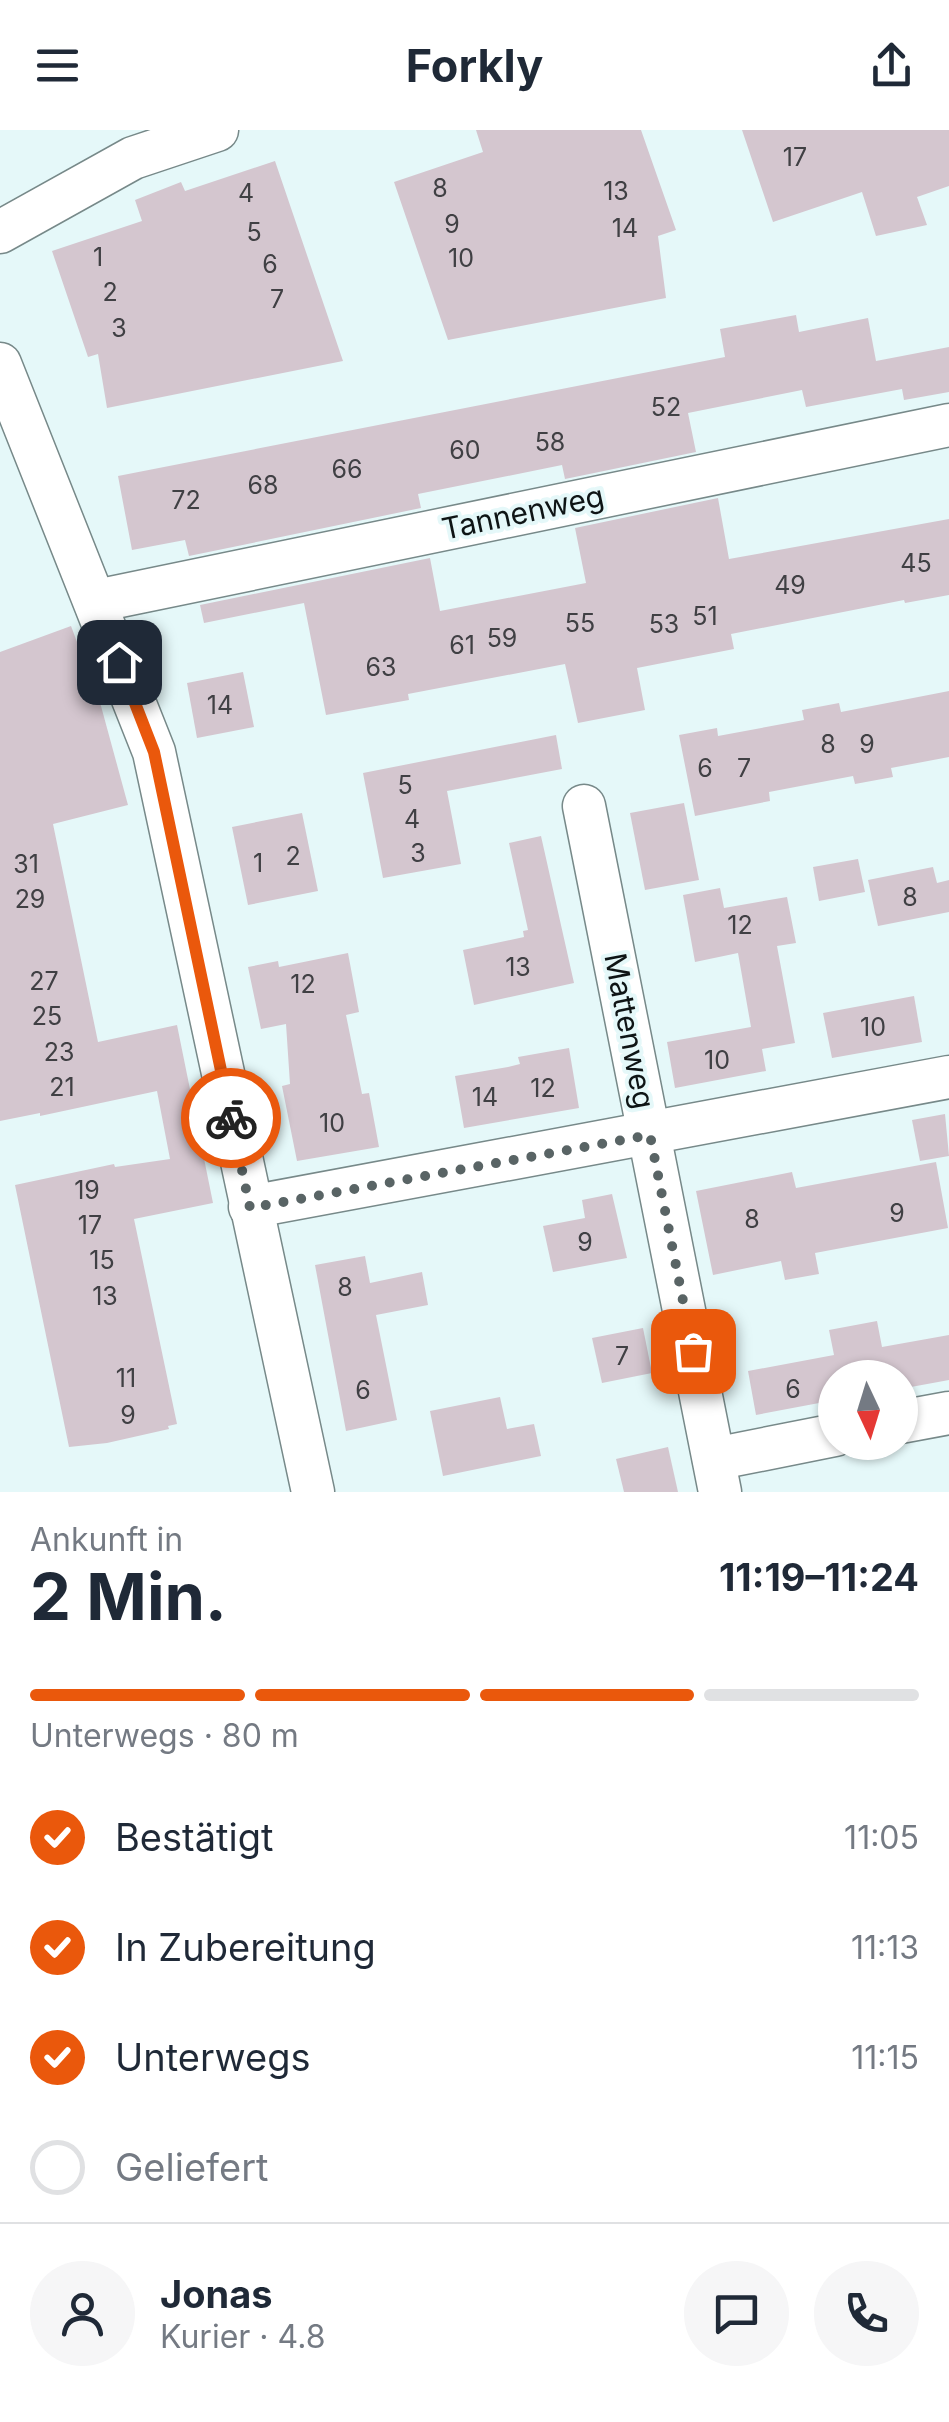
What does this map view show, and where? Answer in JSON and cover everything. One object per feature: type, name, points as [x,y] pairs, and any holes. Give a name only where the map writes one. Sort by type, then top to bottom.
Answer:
[{"type":"street","points":[[0,232],[133,158],[217,130]]},
{"type":"street","points":[[0,364],[154,752],[312,1492]]},
{"type":"street","name":"Tannenweg","points":[[96,602],[949,425]]},
{"type":"street","name":"Mattenweg","points":[[584,806],[717,1475]]},
{"type":"street","points":[[250,1208],[949,1077]]},
{"type":"street","points":[[918,1419],[949,1413]]},
{"type":"street","points":[[717,1475],[818,1441]]},
{"type":"building","points":[[476,130],[641,130],[676,230],[658,236],[666,298],[448,340],[394,182],[483,152]]},
{"type":"building","points":[[742,130],[949,130],[949,186],[917,197],[927,225],[876,236],[862,192],[773,222]]},
{"type":"building","points":[[275,161],[343,361],[107,408],[98,354],[88,357],[52,251],[142,221],[135,200],[181,182],[185,191]]},
{"type":"building","points":[[796,315],[799,332],[868,318],[876,361],[949,347],[949,392],[904,400],[902,389],[806,407],[802,390],[688,413],[696,452],[565,479],[562,465],[418,494],[421,508],[189,556],[185,540],[132,550],[118,476],[725,357],[720,329]]},
{"type":"building","points":[[718,498],[729,559],[949,519],[949,595],[905,603],[904,600],[731,634],[734,649],[637,668],[645,710],[578,723],[565,664],[408,694],[409,700],[326,715],[304,603],[204,623],[200,605],[430,558],[440,611],[586,583],[575,528]]},
{"type":"building","points":[[71,626],[101,706],[128,805],[53,824],[98,1042],[177,1025],[213,1203],[134,1219],[177,1424],[107,1443],[69,1447],[15,1185],[114,1164],[115,1167],[170,1159],[157,1091],[0,1121],[0,652]]},
{"type":"building","points":[[243,672],[254,727],[197,738],[187,683]]},
{"type":"building","points":[[949,691],[949,757],[891,768],[893,777],[855,784],[853,776],[769,792],[770,801],[695,816],[679,735],[717,728],[718,736],[804,720],[802,710],[839,703],[841,712]]},
{"type":"building","points":[[556,735],[562,769],[447,791],[461,864],[383,878],[363,773]]},
{"type":"building","points":[[684,803],[699,880],[645,890],[630,813]]},
{"type":"building","points":[[302,813],[318,891],[248,905],[232,827]]},
{"type":"building","points":[[541,836],[574,983],[474,1005],[463,950],[524,937],[523,931],[528,930],[509,843]]},
{"type":"building","points":[[858,859],[865,892],[819,901],[813,867]]},
{"type":"building","points":[[933,867],[937,883],[949,880],[949,912],[878,926],[868,880]]},
{"type":"building","points":[[720,888],[724,908],[787,897],[796,943],[777,946],[795,1043],[762,1049],[766,1071],[675,1088],[667,1042],[751,1027],[738,953],[695,962],[683,895]]},
{"type":"building","points":[[348,953],[359,1012],[346,1015],[362,1094],[369,1093],[379,1147],[297,1161],[282,1086],[290,1084],[286,1024],[261,1029],[248,967],[278,961],[279,967]]},
{"type":"building","points":[[914,996],[922,1042],[832,1058],[823,1013]]},
{"type":"building","points":[[569,1048],[579,1108],[464,1128],[455,1076],[508,1067],[520,1064],[518,1057]]},
{"type":"building","points":[[945,1114],[949,1156],[920,1161],[912,1120]]},
{"type":"building","points":[[936,1162],[948,1228],[815,1253],[819,1274],[785,1280],[781,1261],[713,1275],[696,1191],[792,1172],[796,1188]]},
{"type":"building","points":[[612,1194],[627,1258],[553,1272],[543,1226],[585,1218],[582,1200]]},
{"type":"building","points":[[365,1256],[370,1283],[422,1272],[428,1305],[376,1315],[397,1420],[346,1431],[315,1265]]},
{"type":"building","points":[[877,1321],[882,1347],[949,1335],[949,1380],[918,1386],[918,1360],[818,1360],[818,1403],[756,1415],[748,1371],[834,1355],[829,1330]]},
{"type":"building","points":[[643,1328],[652,1373],[602,1383],[592,1338]]},
{"type":"building","points":[[500,1397],[507,1429],[534,1424],[541,1456],[443,1476],[430,1411]]},
{"type":"building","points":[[668,1447],[678,1492],[624,1492],[616,1459]]},
{"type":"way so far","points":[[231,1118],[250,1208],[650,1135],[693,1351]]},
{"type":"route","points":[[119,662],[154,752],[231,1118]]}]
